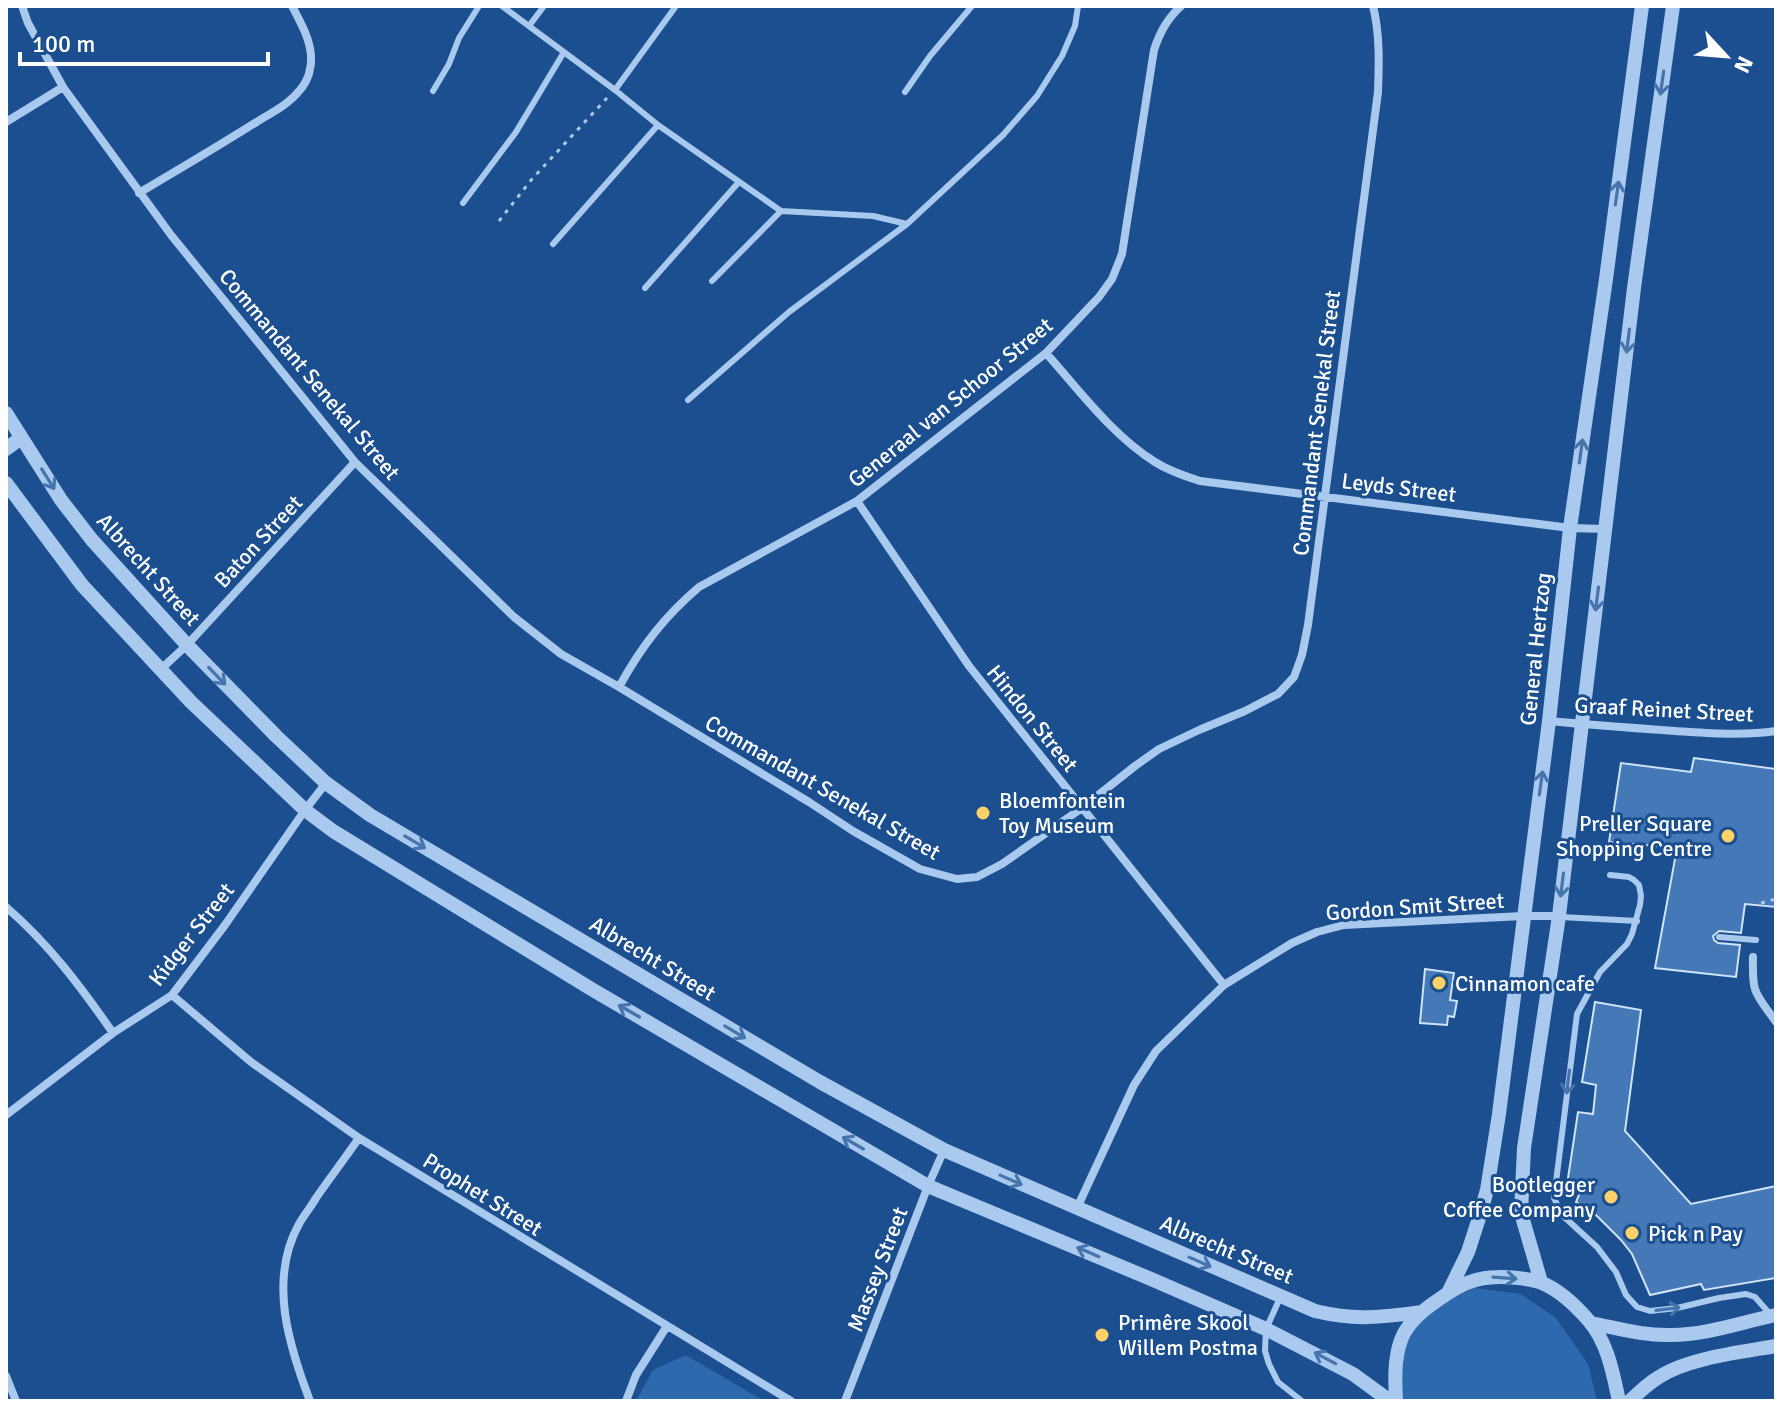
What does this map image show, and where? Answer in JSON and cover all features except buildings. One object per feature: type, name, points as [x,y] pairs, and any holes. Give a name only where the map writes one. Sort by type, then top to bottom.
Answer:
[{"type":"street","name":"Commandant Senekal Street","points":[[22,6],[63,87],[171,235],[355,462],[514,617],[561,654],[853,831],[920,869],[957,879],[977,877],[1002,864],[1159,749],[1278,694],[1294,677],[1308,625],[1378,92],[1377,22],[1373,6]]},
{"type":"street","points":[[139,193],[219,146],[298,93],[310,70],[311,50],[292,6]]},
{"type":"street","name":"Generaal van Schoor Street","points":[[619,687],[638,653],[679,604],[699,587],[857,501],[1046,353],[1099,297],[1112,279],[1122,254],[1154,50],[1159,33],[1181,6]]},
{"type":"street","name":"General Hertzog","points":[[1449,1291],[1468,1252],[1487,1190],[1499,1114],[1570,528],[1642,6]]},
{"type":"street","points":[[1541,1282],[1521,1213],[1524,1148],[1559,916],[1634,288],[1673,6]]},
{"type":"street","points":[[6,122],[63,87]]},
{"type":"street","name":"Leyds Street","points":[[1046,353],[1135,449],[1180,475],[1200,481],[1570,528],[1605,529]]},
{"type":"street","name":"Albrecht Street","points":[[6,413],[61,500],[92,540],[187,645],[326,783],[370,815],[820,1082],[944,1150],[1315,1311],[1370,1319],[1422,1312]]},
{"type":"street","points":[[6,449],[21,438]]},
{"type":"street","name":"Baton Street","points":[[161,669],[187,645],[355,462]]},
{"type":"street","points":[[6,483],[82,585],[191,702],[305,810],[333,831],[593,990],[928,1186],[1266,1329],[1353,1374],[1393,1401],[1401,1339],[1422,1312],[1449,1291],[1483,1277],[1541,1282],[1562,1296],[1591,1323],[1605,1349],[1619,1401]]},
{"type":"street","name":"Hindon Street","points":[[857,501],[969,666],[1224,985]]},
{"type":"street","name":"Graaf Reinet Street","points":[[1549,721],[1709,733],[1776,731]]},
{"type":"street","name":"Kidger Street","points":[[6,1115],[113,1033],[172,995],[326,783]]},
{"type":"street","points":[[6,907],[70,972],[113,1033]]},
{"type":"street","name":"Gordon Smit Street","points":[[1077,1209],[1134,1085],[1156,1051],[1224,985],[1292,943],[1344,925],[1559,916]]},
{"type":"street","points":[[1753,957],[1755,993],[1776,1022]]},
{"type":"street","name":"Prophet Street","points":[[172,995],[251,1062],[359,1138],[791,1401]]},
{"type":"street","points":[[310,1401],[285,1323],[284,1268],[288,1248],[299,1224],[359,1138]]},
{"type":"street","name":"Massey Street","points":[[845,1401],[944,1150]]},
{"type":"street","points":[[1591,1323],[1671,1335],[1774,1316]]},
{"type":"street","points":[[626,1401],[636,1375],[667,1326]]},
{"type":"street","points":[[1630,1401],[1661,1375],[1681,1367],[1776,1346]]},
{"type":"street","points":[[6,1376],[16,1401]]},
{"type":"lane","points":[[433,91],[479,6]]},
{"type":"lane","points":[[502,6],[658,125],[781,211],[873,216],[907,224]]},
{"type":"lane","points":[[529,26],[544,6]]},
{"type":"lane","points":[[615,90],[676,6]]},
{"type":"lane","points":[[905,92],[930,56],[972,6]]},
{"type":"lane","points":[[688,400],[789,312],[907,224],[1003,135],[1037,96],[1062,56],[1075,26],[1078,6]]},
{"type":"lane","points":[[463,203],[516,132],[564,52]]},
{"type":"lane","points":[[553,244],[658,125]]},
{"type":"lane","points":[[645,288],[738,183]]},
{"type":"lane","points":[[712,281],[781,211]]},
{"type":"lane","points":[[1610,875],[1629,877],[1639,885],[1641,896],[1637,921],[1627,944],[1600,972],[1577,1014],[1554,1198],[1562,1215],[1597,1247],[1616,1272],[1626,1295],[1637,1307],[1650,1311],[1677,1308],[1746,1294],[1755,1297],[1774,1316]]},
{"type":"lane","points":[[1559,916],[1637,921]]},
{"type":"lane","points":[[1719,937],[1756,940]]},
{"type":"lane","points":[[1280,1296],[1266,1329],[1265,1351],[1278,1382],[1302,1401]]},
{"type":"path","points":[[499,221],[532,179],[615,90]]},
{"type":"path","points":[[1761,903],[1776,899]]},
{"type":"shaded area","points":[[1475,1288],[1521,1294],[1556,1318],[1588,1364],[1597,1401],[1399,1401],[1404,1340],[1435,1304]]},
{"type":"shaded area","points":[[686,1355],[764,1401],[636,1401],[653,1370]]},
{"type":"place","name":"Bloemfontein Toy Museum","points":[[983,813]]},
{"type":"place","name":"Preller Square Shopping Centre","points":[[1728,836]]},
{"type":"place","name":"Cinnamon cafe","points":[[1439,983]]},
{"type":"place","name":"Bootlegger Coffee Company","points":[[1611,1197]]},
{"type":"place","name":"Pick n Pay","points":[[1632,1233]]},
{"type":"place","name":"Primêre Skool Willem Postma","points":[[1102,1335]]}]
